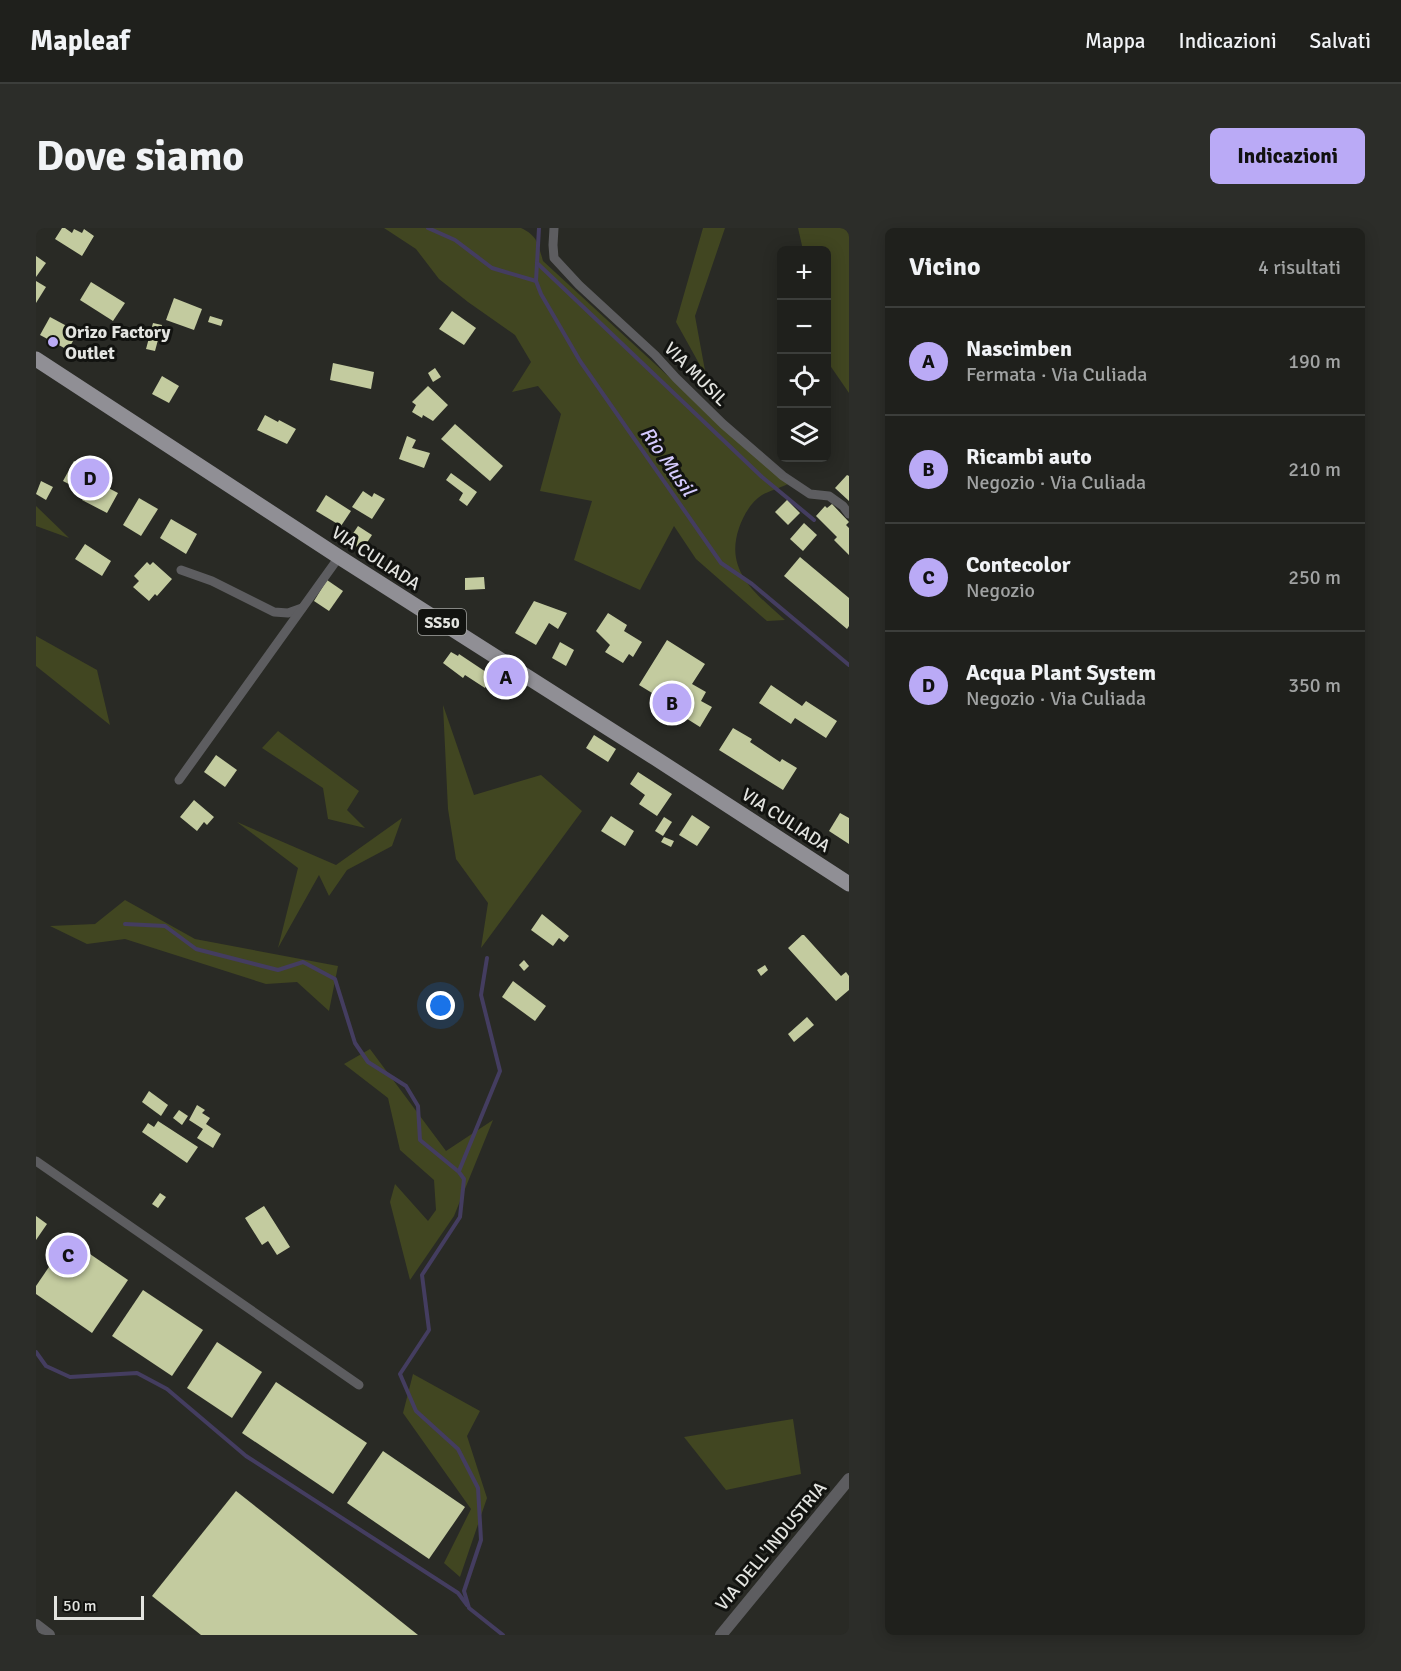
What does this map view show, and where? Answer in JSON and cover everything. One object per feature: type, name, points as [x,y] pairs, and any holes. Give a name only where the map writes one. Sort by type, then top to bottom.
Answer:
[{"type":"main road","name":"VIA CULIADA","points":[[36,359],[339,557],[849,884]]},
{"type":"street","name":"VIA MUSIL","points":[[554,228],[554,258],[579,285],[655,355],[723,424],[783,476],[810,494],[829,496],[843,506],[849,514]]},
{"type":"street","points":[[179,780],[339,557]]},
{"type":"street","points":[[181,570],[212,580],[274,612],[288,613],[302,608]]},
{"type":"street","points":[[36,1161],[359,1385]]},
{"type":"street","name":"VIA DELL'INDUSTRIA","points":[[721,1635],[849,1479]]},
{"type":"street","points":[[36,1624],[49,1635]]},
{"type":"green space","points":[[384,228],[521,228],[527,231],[536,241],[543,261],[788,484],[754,501],[739,528],[736,544],[736,557],[746,581],[785,620],[767,621],[696,559],[674,526],[640,590],[574,560],[592,501],[540,491],[561,414],[538,386],[512,392],[531,362],[515,335],[439,279],[416,249]]},
{"type":"green space","points":[[703,228],[725,228],[695,316],[706,376],[676,322]]},
{"type":"green space","points":[[798,228],[849,228],[849,393],[831,367],[831,246],[802,246]]},
{"type":"green space","points":[[36,506],[69,538],[36,526]]},
{"type":"green space","points":[[36,636],[97,670],[110,725],[36,666]]},
{"type":"green space","points":[[443,705],[474,795],[541,775],[582,811],[481,948],[488,903],[456,859],[448,809]]},
{"type":"green space","points":[[278,731],[359,791],[347,810],[365,828],[328,819],[323,788],[262,748]]},
{"type":"green space","points":[[402,818],[392,846],[347,870],[329,896],[319,875],[278,948],[298,868],[237,822],[336,865]]},
{"type":"green space","points":[[125,900],[195,939],[338,966],[329,1011],[297,982],[266,984],[125,939],[87,944],[50,926],[95,924]]},
{"type":"green space","points":[[370,1049],[446,1151],[493,1120],[454,1216],[410,1280],[390,1202],[395,1184],[428,1221],[436,1210],[434,1180],[400,1150],[388,1098],[344,1064]]},
{"type":"green space","points":[[413,1374],[480,1411],[467,1436],[487,1498],[460,1577],[444,1563],[471,1509],[403,1413]]},
{"type":"green space","points":[[793,1419],[801,1474],[726,1490],[684,1437]]},
{"type":"building","points":[[62,228],[72,233],[74,229],[82,233],[84,229],[94,236],[82,256],[55,239]]},
{"type":"building","points":[[36,256],[46,263],[36,277]]},
{"type":"building","points":[[36,281],[46,287],[36,303]]},
{"type":"building","points":[[91,282],[125,303],[113,321],[80,300]]},
{"type":"building","points":[[174,298],[202,309],[194,330],[166,320]]},
{"type":"building","points":[[452,311],[476,328],[464,345],[439,329]]},
{"type":"building","points":[[210,316],[223,320],[221,326],[208,322]]},
{"type":"building","points":[[50,317],[78,332],[68,350],[40,335]]},
{"type":"building","points":[[153,323],[162,325],[155,351],[146,349]]},
{"type":"building","points":[[333,363],[374,372],[371,389],[330,380]]},
{"type":"building","points":[[435,368],[441,377],[433,382],[428,373]]},
{"type":"building","points":[[162,376],[179,386],[169,403],[152,394]]},
{"type":"building","points":[[428,386],[448,405],[433,421],[412,412],[416,405],[412,402]]},
{"type":"building","points":[[265,415],[296,429],[287,444],[257,430]]},
{"type":"building","points":[[455,424],[503,466],[490,481],[441,439]]},
{"type":"building","points":[[407,436],[416,440],[412,448],[430,453],[424,468],[399,459]]},
{"type":"building","points":[[74,461],[100,475],[97,482],[118,493],[107,513],[82,500],[86,493],[63,481]]},
{"type":"building","points":[[451,473],[477,492],[467,506],[459,500],[463,493],[446,480]]},
{"type":"building","points":[[847,475],[849,476],[849,501],[835,488]]},
{"type":"building","points":[[41,481],[53,487],[46,500],[36,494]]},
{"type":"building","points":[[363,491],[372,497],[374,493],[385,499],[372,519],[352,507]]},
{"type":"building","points":[[326,495],[351,511],[341,526],[316,511]]},
{"type":"building","points":[[139,498],[158,509],[141,536],[123,525]]},
{"type":"building","points":[[787,500],[800,513],[788,525],[775,512]]},
{"type":"building","points":[[832,504],[849,522],[846,525],[849,528],[849,555],[834,540],[837,537],[816,516],[825,506],[827,508]]},
{"type":"building","points":[[171,519],[197,534],[186,554],[160,538]]},
{"type":"building","points":[[804,523],[817,535],[803,551],[790,539]]},
{"type":"building","points":[[358,526],[372,535],[362,550],[348,541]]},
{"type":"building","points":[[85,544],[111,561],[102,576],[75,559]]},
{"type":"building","points":[[800,557],[849,598],[849,626],[847,629],[784,576]]},
{"type":"building","points":[[147,562],[150,565],[153,562],[172,579],[157,596],[155,594],[149,601],[133,587],[139,581],[134,576]]},
{"type":"building","points":[[484,577],[485,589],[465,590],[465,578]]},
{"type":"building","points":[[327,580],[343,591],[329,611],[314,601]]},
{"type":"building","points":[[534,601],[567,613],[558,629],[549,623],[536,645],[515,633]]},
{"type":"building","points":[[608,613],[627,625],[624,631],[642,642],[633,657],[629,654],[623,663],[605,652],[610,645],[596,631]]},
{"type":"building","points":[[667,640],[705,664],[692,684],[706,692],[701,701],[712,707],[700,727],[673,710],[675,707],[639,685]]},
{"type":"building","points":[[560,642],[574,650],[566,666],[552,658]]},
{"type":"building","points":[[451,652],[458,656],[459,654],[492,676],[485,688],[465,675],[463,678],[443,663]]},
{"type":"building","points":[[771,685],[802,706],[806,701],[837,721],[826,738],[795,718],[791,724],[759,703]]},
{"type":"building","points":[[733,728],[752,739],[750,742],[780,762],[782,759],[797,768],[783,790],[719,750]]},
{"type":"building","points":[[594,735],[616,749],[608,762],[586,748]]},
{"type":"building","points":[[216,755],[237,770],[225,787],[204,772]]},
{"type":"building","points":[[638,772],[672,794],[657,816],[639,804],[645,795],[630,784]]},
{"type":"building","points":[[194,800],[214,817],[207,825],[204,822],[197,831],[180,817]]},
{"type":"building","points":[[840,813],[849,818],[849,844],[829,831]]},
{"type":"building","points":[[692,815],[710,827],[697,846],[679,835]]},
{"type":"building","points":[[611,816],[634,831],[625,846],[601,831]]},
{"type":"building","points":[[664,817],[672,822],[663,836],[655,831]]},
{"type":"building","points":[[664,837],[674,841],[671,847],[661,842]]},
{"type":"building","points":[[542,914],[569,936],[564,942],[559,938],[553,946],[531,930]]},
{"type":"building","points":[[802,935],[841,976],[846,972],[849,976],[849,990],[836,1001],[788,948]]},
{"type":"building","points":[[524,960],[529,966],[524,971],[519,965]]},
{"type":"building","points":[[765,965],[768,970],[761,976],[757,970]]},
{"type":"building","points":[[513,981],[546,1006],[535,1021],[502,997]]},
{"type":"building","points":[[807,1017],[814,1025],[794,1042],[788,1034]]},
{"type":"building","points":[[149,1091],[168,1105],[161,1116],[142,1102]]},
{"type":"building","points":[[197,1105],[205,1110],[202,1113],[210,1118],[206,1124],[221,1134],[213,1148],[197,1138],[203,1129],[189,1120]]},
{"type":"building","points":[[179,1110],[188,1116],[182,1125],[173,1118]]},
{"type":"building","points":[[158,1121],[198,1147],[187,1163],[142,1132],[148,1123],[154,1127]]},
{"type":"building","points":[[160,1193],[166,1197],[158,1208],[152,1204]]},
{"type":"building","points":[[264,1206],[290,1247],[277,1255],[268,1241],[262,1245],[245,1218]]},
{"type":"building","points":[[36,1216],[47,1224],[36,1240]]},
{"type":"building","points":[[68,1239],[128,1280],[92,1333],[36,1294],[36,1286]]},
{"type":"building","points":[[143,1290],[203,1330],[172,1376],[112,1336]]},
{"type":"building","points":[[217,1342],[262,1372],[232,1418],[187,1388]]},
{"type":"building","points":[[276,1382],[367,1443],[333,1494],[242,1433]]},
{"type":"building","points":[[383,1451],[465,1507],[429,1559],[347,1503]]},
{"type":"building","points":[[236,1491],[418,1635],[201,1635],[152,1596]]},
{"type":"waterway","points":[[428,228],[455,240],[492,268],[536,281]]},
{"type":"waterway","name":"Rio Musil","points":[[539,228],[536,281],[541,294],[580,361],[721,563],[752,584],[849,665]]},
{"type":"waterway","points":[[537,263],[762,477],[814,520]]},
{"type":"waterway","points":[[125,924],[165,926],[196,949],[278,970],[303,962],[335,979],[355,1043],[368,1062],[406,1086],[418,1106],[420,1140],[459,1172],[464,1179],[460,1217],[422,1275],[429,1330],[400,1374],[416,1411],[458,1449],[478,1488],[481,1540],[464,1591],[469,1608],[503,1635]]},
{"type":"waterway","points":[[459,1171],[500,1071],[481,995],[487,958]]},
{"type":"waterway","points":[[36,1352],[46,1366],[70,1377],[137,1373],[167,1389],[246,1456],[458,1593],[467,1605]]},
{"type":"place","name":"Orizo Factory Outlet","points":[[53,342]]},
{"type":"place","name":"Acqua Plant System","points":[[90,478]]},
{"type":"place","name":"Nascimben","points":[[506,677]]},
{"type":"place","name":"Ricambi auto","points":[[672,703]]},
{"type":"place","name":"Contecolor","points":[[68,1255]]}]
